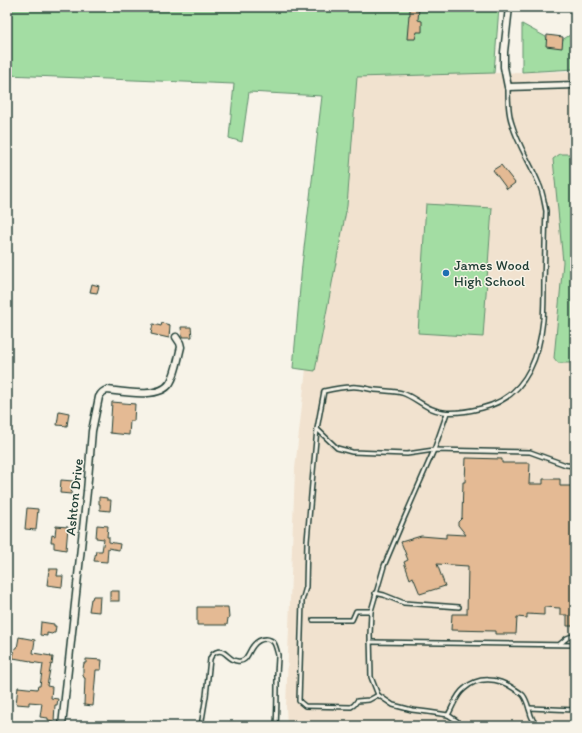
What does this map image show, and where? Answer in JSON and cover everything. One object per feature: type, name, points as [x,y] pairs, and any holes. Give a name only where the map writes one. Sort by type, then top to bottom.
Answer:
[{"type":"street","points":[[509,7],[504,52],[504,67],[508,87],[575,85]]},
{"type":"street","name":"Ashton Drive","points":[[62,726],[92,431],[100,393],[107,390],[129,393],[147,393],[158,392],[165,389],[170,385],[173,378],[181,347],[176,337]]},
{"type":"lane","points":[[378,695],[369,700],[357,701],[351,707],[305,706],[299,701],[302,600],[306,587],[311,491],[317,429],[324,391],[351,386],[402,393],[435,410],[447,413],[468,411],[485,408],[503,400],[522,383],[531,369],[541,337],[543,319],[546,211],[544,197],[539,184],[511,123],[508,87]]},
{"type":"lane","points":[[447,413],[434,450],[398,532],[375,593],[371,611],[371,677],[378,695],[393,705],[448,716],[462,726]]},
{"type":"lane","points":[[317,429],[337,448],[352,452],[407,454],[434,450],[530,452],[566,466],[575,466]]},
{"type":"lane","points":[[375,593],[404,603],[459,607]]},
{"type":"lane","points":[[313,620],[352,620],[356,610],[371,611]]},
{"type":"lane","points":[[559,644],[567,638],[575,635]]},
{"type":"lane","points":[[201,726],[211,656],[219,651],[226,654],[231,660],[241,661],[248,656],[253,646],[257,642],[262,639],[267,639],[274,643],[278,655],[276,726]]},
{"type":"lane","points":[[370,642],[575,645]]},
{"type":"lane","points":[[448,716],[459,694],[464,689],[472,683],[482,680],[494,680],[506,683],[522,694],[537,726]]},
{"type":"lane","points":[[529,708],[575,710]]},
{"type":"shaded area","name":"James Wood High School","points":[[575,71],[575,726],[287,726],[286,707],[295,469],[338,77]]},
{"type":"green space","points":[[7,7],[499,7],[494,73],[357,77],[347,206],[315,371],[293,368],[302,265],[322,96],[249,92],[242,142],[229,138],[234,84],[7,75]]},
{"type":"green space","points":[[522,24],[557,43],[575,32],[575,69],[522,72]]},
{"type":"green space","points":[[560,154],[575,154],[575,363],[558,363],[554,358],[563,262],[553,159]]},
{"type":"green space","points":[[426,204],[492,208],[483,337],[418,333]]},
{"type":"building","points":[[410,7],[419,7],[418,20],[422,21],[422,32],[417,32],[415,39],[407,39]]},
{"type":"building","points":[[547,35],[563,37],[562,48],[546,46]]},
{"type":"building","points":[[501,165],[515,183],[507,189],[493,170]]},
{"type":"building","points":[[92,284],[99,286],[97,293],[90,292]]},
{"type":"building","points":[[162,323],[170,325],[169,338],[151,334],[153,324],[161,326]]},
{"type":"building","points":[[181,327],[191,327],[192,337],[182,337]]},
{"type":"building","points":[[112,402],[135,404],[134,421],[130,421],[129,435],[110,433]]},
{"type":"building","points":[[59,411],[69,413],[67,426],[57,425]]},
{"type":"building","points":[[466,458],[502,459],[502,463],[530,463],[529,484],[543,484],[543,479],[560,479],[560,486],[572,486],[572,488],[575,488],[575,626],[567,626],[567,615],[560,615],[560,608],[544,607],[544,615],[527,614],[527,618],[517,617],[516,634],[495,634],[495,631],[451,630],[452,614],[467,614],[468,566],[437,564],[445,586],[420,594],[413,577],[410,579],[404,562],[408,560],[401,542],[421,536],[446,538],[446,534],[466,535],[458,525],[458,522],[462,518],[463,482],[465,482]]},
{"type":"building","points":[[61,480],[73,481],[71,494],[60,493]]},
{"type":"building","points":[[99,497],[111,500],[110,511],[100,510]]},
{"type":"building","points":[[27,508],[38,509],[36,530],[25,529]]},
{"type":"building","points":[[97,525],[108,526],[107,537],[109,537],[109,542],[120,544],[119,550],[108,548],[107,562],[94,561],[96,551],[102,551],[104,539],[96,538]]},
{"type":"building","points":[[56,526],[68,527],[66,550],[54,548],[54,542],[51,542],[52,535],[55,536]]},
{"type":"building","points":[[49,569],[58,569],[57,576],[63,576],[62,587],[47,585]]},
{"type":"building","points":[[110,591],[119,591],[119,601],[110,601]]},
{"type":"building","points":[[93,596],[100,596],[99,612],[89,611]]},
{"type":"building","points":[[197,607],[228,607],[229,618],[227,625],[197,625]]},
{"type":"building","points":[[41,622],[54,624],[54,626],[56,626],[55,633],[47,633],[47,636],[40,635]]},
{"type":"building","points":[[19,637],[35,640],[33,653],[53,657],[47,686],[52,687],[51,698],[58,699],[57,705],[55,705],[54,721],[48,720],[48,718],[40,717],[42,703],[29,702],[29,705],[16,704],[18,687],[37,689],[38,686],[40,686],[43,664],[13,658]]},
{"type":"building","points":[[86,659],[102,660],[101,670],[96,670],[93,706],[84,705],[85,678],[83,676],[83,669]]},
{"type":"place","name":"James Wood High School","points":[[446,273]]}]
